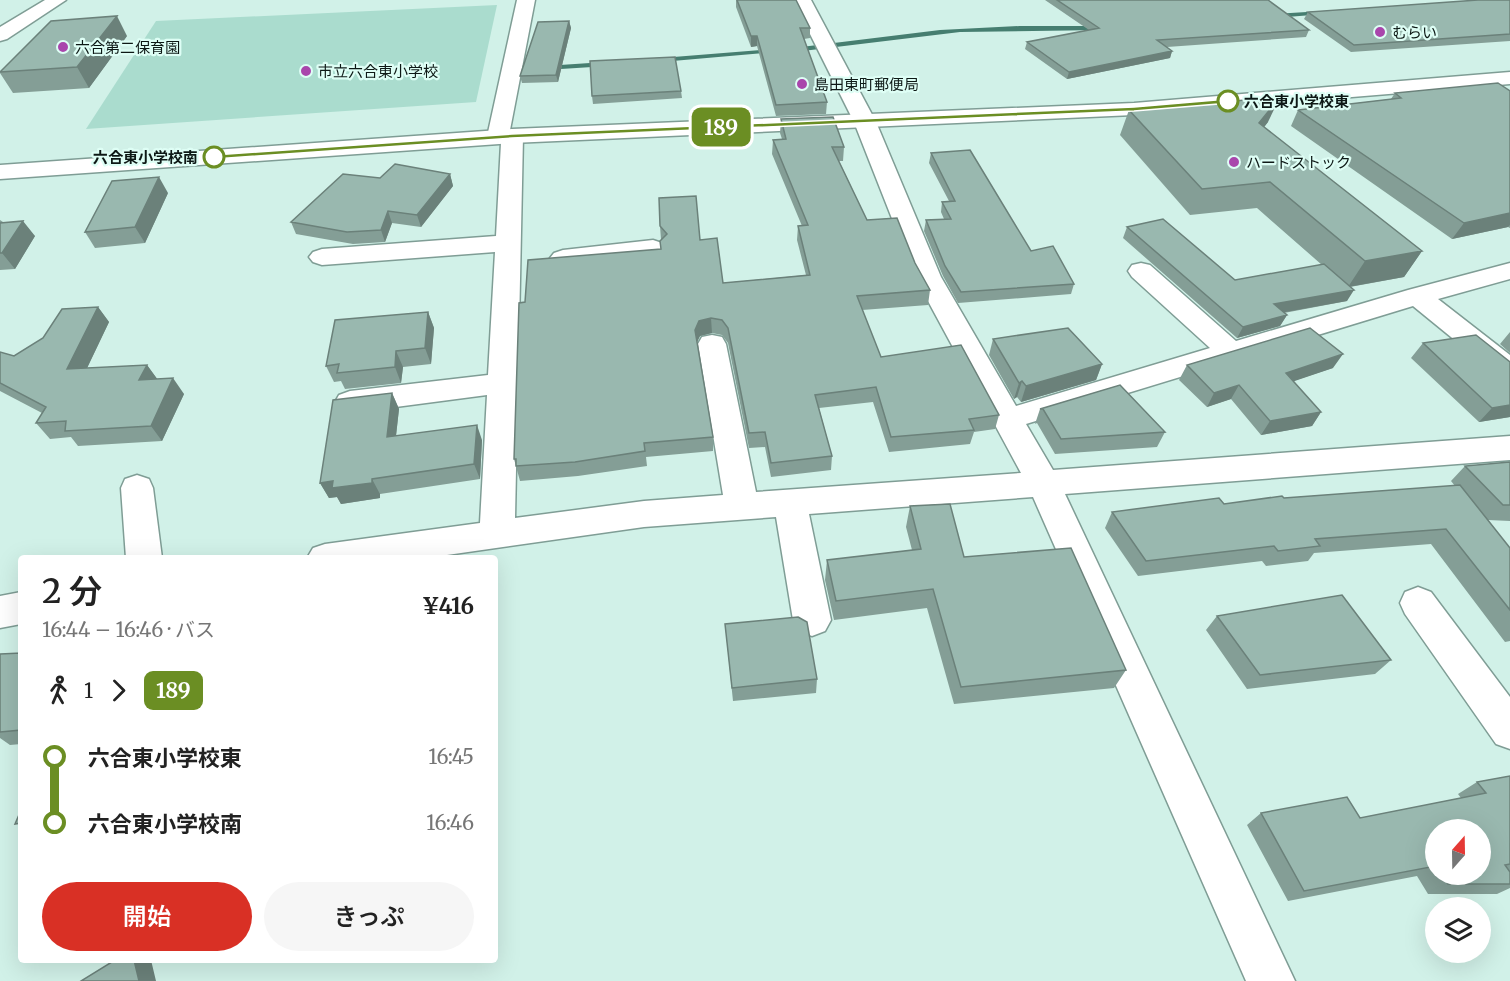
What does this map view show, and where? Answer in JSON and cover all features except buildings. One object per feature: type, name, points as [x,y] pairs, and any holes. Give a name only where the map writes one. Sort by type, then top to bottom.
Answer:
[{"type":"street","points":[[0,35],[57,0]]},
{"type":"street","points":[[497,534],[503,383],[521,258],[505,137],[526,0]]},
{"type":"street","points":[[802,0],[865,122],[927,277],[1044,484],[1271,981]]},
{"type":"street","points":[[0,18],[32,16]]},
{"type":"street","points":[[0,172],[505,137],[1134,109],[1510,78]]},
{"type":"street","points":[[322,257],[521,258],[652,248]]},
{"type":"street","points":[[1008,419],[1510,270]]},
{"type":"street","points":[[1141,271],[1231,352]]},
{"type":"street","points":[[1417,296],[1510,370]]},
{"type":"street","points":[[712,344],[742,507]]},
{"type":"street","points":[[333,404],[503,383]]},
{"type":"street","points":[[346,555],[644,514],[1044,484],[1504,454]]},
{"type":"street","points":[[137,488],[144,555]]},
{"type":"street","points":[[790,503],[812,620]]},
{"type":"street","points":[[1418,603],[1510,730]]},
{"type":"street","points":[[0,612],[18,609]]},
{"type":"green space","name":"市立六合東小学校","points":[[497,5],[476,102],[86,129],[156,21]]},
{"type":"waterway","points":[[1274,16],[1323,13]]},
{"type":"waterway","points":[[793,50],[960,30],[1101,28]]},
{"type":"waterway","points":[[661,60],[773,51]]},
{"type":"waterway","points":[[545,68],[605,64]]},
{"type":"bus line","name":"189","points":[[214,157],[512,136],[1134,109],[1228,101]]},
{"type":"place","name":"むらい","points":[[1380,32]]},
{"type":"place","name":"六合第二保育園","points":[[63,47]]},
{"type":"place","name":"市立六合東小学校","points":[[306,71]]},
{"type":"place","name":"島田東町郵便局","points":[[802,84]]},
{"type":"place","name":"六合東小学校東","points":[[1228,101]]},
{"type":"place","name":"六合東小学校南","points":[[214,157]]},
{"type":"place","name":"ハードストック","points":[[1234,162]]}]
